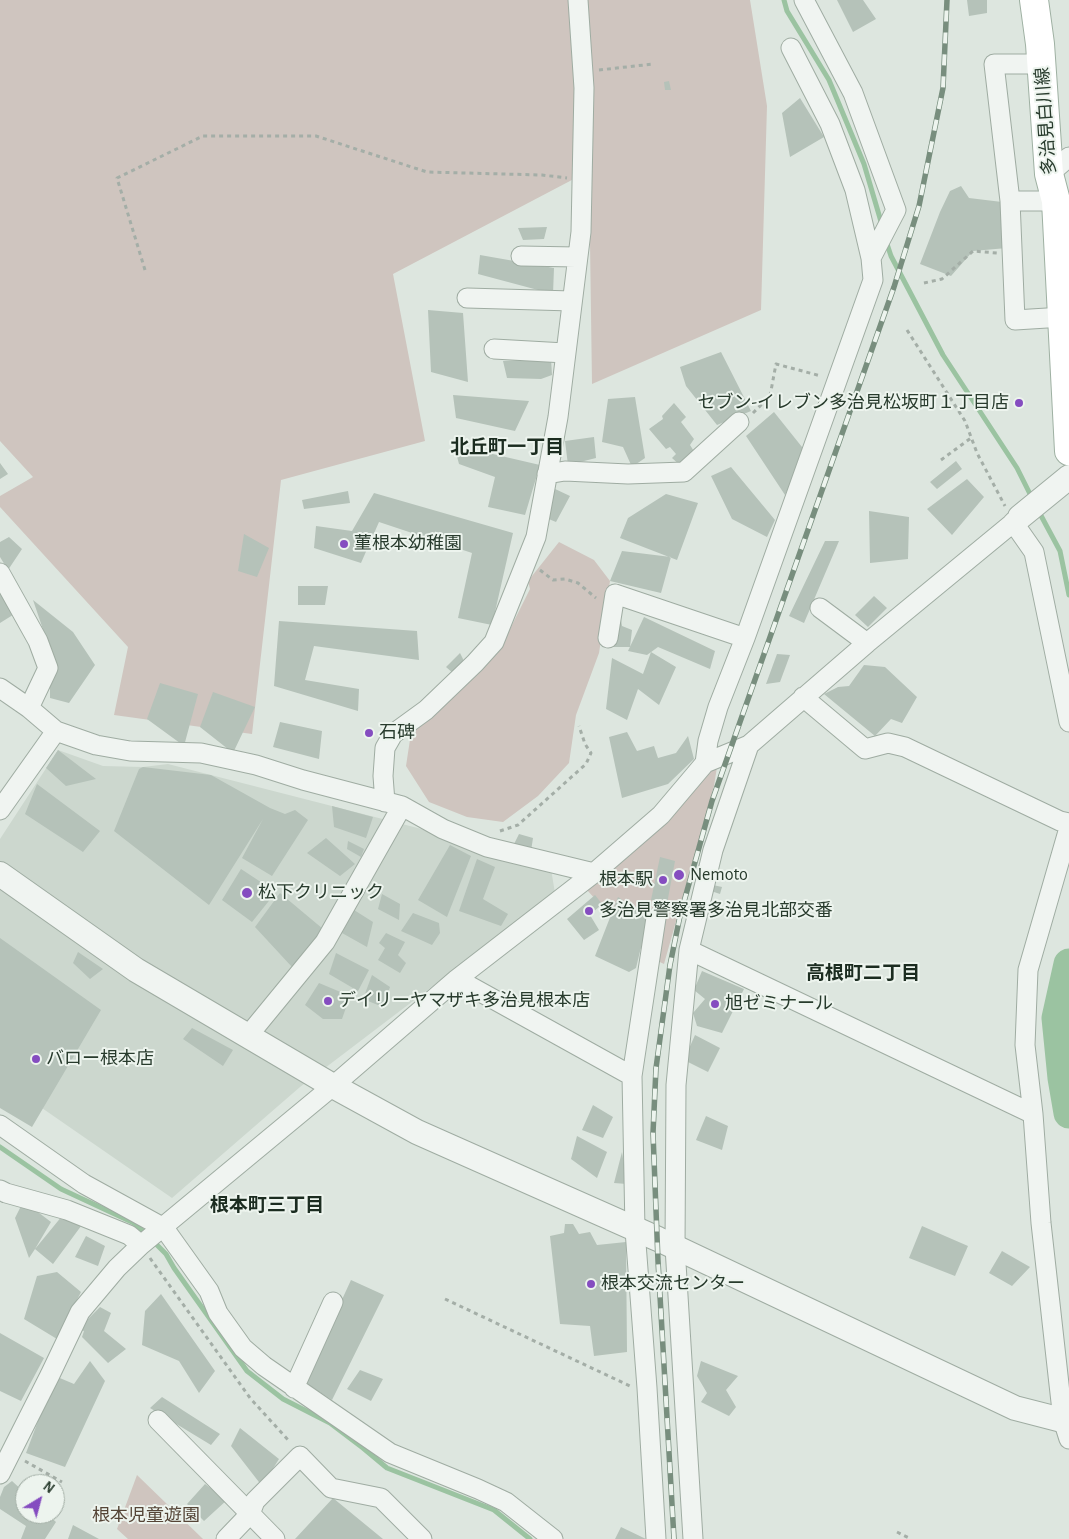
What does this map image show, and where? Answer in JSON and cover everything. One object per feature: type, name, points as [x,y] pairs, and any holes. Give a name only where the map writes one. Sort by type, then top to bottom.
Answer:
[{"type":"main road","name":"多治見白川線","points":[[1034,0],[1042,64],[1048,174],[1056,200],[1064,254],[1063,317],[1069,451]]},
{"type":"street","points":[[247,1036],[326,942],[394,804],[383,776],[385,748],[393,734],[426,710],[475,664],[494,642],[536,537],[558,417],[580,232],[584,88],[578,0]]},
{"type":"street","points":[[804,0],[853,92],[896,210],[871,258]]},
{"type":"street","points":[[705,763],[708,741],[716,715],[746,638],[873,280],[871,258],[855,190],[830,124],[791,48]]},
{"type":"street","points":[[1042,64],[994,64],[1010,200],[1015,320],[1063,317]]},
{"type":"street","points":[[1048,174],[1069,157]]},
{"type":"street","points":[[1010,200],[1056,200]]},
{"type":"street","points":[[521,256],[576,257]]},
{"type":"street","points":[[467,298],[572,301]]},
{"type":"street","points":[[494,349],[566,353]]},
{"type":"street","points":[[547,474],[564,472],[628,474],[684,472],[734,425]]},
{"type":"street","points":[[0,1474],[80,1312],[117,1268],[141,1245],[164,1228],[333,1086],[457,979],[594,874],[661,815],[705,763],[749,745],[803,697],[1069,477]]},
{"type":"street","points":[[1017,520],[1034,552],[1069,722]]},
{"type":"street","points":[[0,573],[38,641],[48,668],[29,708]]},
{"type":"street","points":[[608,638],[615,594],[746,638]]},
{"type":"street","points":[[820,608],[868,643]]},
{"type":"street","points":[[0,688],[29,708],[56,731],[96,745],[113,749],[201,753],[256,765],[303,780],[394,804],[443,829],[487,847],[594,874]]},
{"type":"street","points":[[803,697],[866,749],[888,744],[905,747],[1060,821],[1069,823]]},
{"type":"street","points":[[0,810],[56,731]]},
{"type":"street","points":[[693,1539],[675,1247],[676,1085],[689,950],[714,850],[749,745]]},
{"type":"street","points":[[0,874],[136,970],[333,1086],[417,1132],[675,1247],[1015,1408],[1067,1427],[1041,1223],[1033,1114],[1025,1045],[1028,970],[1069,828]]},
{"type":"street","points":[[656,918],[632,1076],[635,1230],[656,1539]]},
{"type":"street","points":[[689,950],[1033,1114]]},
{"type":"street","points":[[457,979],[632,1076]]},
{"type":"street","points":[[0,1125],[84,1184],[164,1228],[209,1291],[218,1313],[243,1348],[264,1366],[390,1454],[506,1502],[553,1539]]},
{"type":"street","points":[[0,1190],[67,1210],[128,1235],[141,1245]]},
{"type":"street","points":[[294,1388],[333,1302]]},
{"type":"street","points":[[158,1420],[275,1539]]},
{"type":"street","points":[[226,1539],[250,1514],[255,1501],[300,1456],[331,1488],[381,1498],[422,1539]]},
{"type":"path","points":[[583,72],[653,64]]},
{"type":"path","points":[[144,270],[117,178],[203,136],[316,136],[427,172],[542,175],[581,180]]},
{"type":"path","points":[[924,283],[942,279],[973,251],[1012,254]]},
{"type":"path","points":[[907,330],[965,421],[977,453],[1017,520]]},
{"type":"path","points":[[734,425],[753,412],[770,396],[776,364],[837,380]]},
{"type":"path","points":[[941,460],[971,438]]},
{"type":"path","points":[[525,562],[534,565],[553,580],[565,579],[578,583],[594,598],[613,604]]},
{"type":"path","points":[[495,833],[518,825],[586,764],[591,752],[585,744],[579,726]]},
{"type":"path","points":[[141,1245],[250,1398],[282,1432],[300,1456]]},
{"type":"path","points":[[446,1299],[636,1389],[647,1388]]},
{"type":"path","points":[[10,1453],[48,1474]]},
{"type":"path","points":[[897,1532],[911,1539]]},
{"type":"shaded area","points":[[58,750],[103,766],[143,767],[168,764],[445,835],[551,869],[555,893],[300,1087],[172,1198],[0,1079],[0,839]]},
{"type":"green space","points":[[0,0],[750,0],[767,106],[761,310],[592,384],[589,171],[393,274],[425,441],[281,480],[252,734],[114,715],[128,647],[0,507],[0,496],[33,477],[0,441]]},
{"type":"green space","points":[[559,542],[594,560],[610,581],[599,653],[576,715],[569,763],[538,796],[503,822],[467,817],[429,802],[406,766],[411,733],[482,668],[503,643],[530,589],[528,581]]},
{"type":"green space","points":[[717,767],[714,786],[664,964],[647,956],[587,890],[699,780]]},
{"type":"green space","name":"根本児童遊園","points":[[137,1475],[203,1539],[128,1539],[117,1529]]},
{"type":"building","points":[[837,0],[863,0],[876,19],[853,32]]},
{"type":"building","points":[[967,0],[987,0],[987,13],[969,16]]},
{"type":"building","points":[[669,81],[671,90],[665,90],[664,82]]},
{"type":"building","points":[[800,98],[824,137],[790,157],[782,113]]},
{"type":"building","points":[[961,186],[969,198],[1002,202],[1007,248],[973,251],[951,276],[920,264],[950,191]]},
{"type":"building","points":[[547,227],[544,239],[523,240],[518,228]]},
{"type":"building","points":[[480,255],[554,268],[553,294],[478,274]]},
{"type":"building","points":[[428,310],[463,313],[468,382],[431,372]]},
{"type":"building","points":[[721,352],[751,411],[717,425],[686,386],[680,367]]},
{"type":"building","points":[[551,359],[552,375],[541,379],[507,378],[503,361]]},
{"type":"building","points":[[453,395],[529,401],[515,431],[456,418]]},
{"type":"building","points":[[635,397],[645,458],[632,467],[623,447],[602,442],[608,399]]},
{"type":"building","points":[[674,403],[686,417],[681,422],[694,439],[690,445],[697,456],[682,467],[672,458],[676,454],[670,447],[666,449],[649,429],[663,419],[662,416]]},
{"type":"building","points":[[774,412],[806,452],[785,495],[746,436]]},
{"type":"building","points":[[594,437],[596,458],[568,465],[565,441]]},
{"type":"building","points":[[454,445],[540,465],[525,515],[488,507],[495,477],[459,464]]},
{"type":"building","points":[[956,461],[962,469],[937,489],[930,482]]},
{"type":"building","points":[[0,463],[8,474],[0,479]]},
{"type":"building","points":[[731,467],[775,520],[767,537],[732,519],[711,476]]},
{"type":"building","points":[[967,479],[984,497],[952,535],[927,509]]},
{"type":"building","points":[[553,488],[570,496],[556,522],[539,515]]},
{"type":"building","points":[[348,491],[350,503],[304,509],[302,500]]},
{"type":"building","points":[[374,493],[513,533],[492,625],[458,618],[472,553],[379,522],[361,563],[314,548],[316,526],[352,531]]},
{"type":"building","points":[[666,494],[698,503],[677,560],[620,538],[628,518]]},
{"type":"building","points":[[869,511],[909,517],[908,559],[870,563]]},
{"type":"building","points":[[244,534],[269,548],[257,577],[238,571]]},
{"type":"building","points":[[9,537],[22,549],[8,570],[0,557],[0,542]]},
{"type":"building","points":[[825,541],[839,541],[804,623],[789,616]]},
{"type":"building","points":[[622,551],[671,557],[661,593],[610,581]]},
{"type":"building","points":[[298,586],[328,586],[325,605],[298,605]]},
{"type":"building","points":[[0,589],[16,613],[0,623]]},
{"type":"building","points":[[874,596],[887,608],[868,627],[855,615]]},
{"type":"building","points":[[33,600],[73,632],[95,665],[69,703],[50,698],[50,650]]},
{"type":"building","points":[[644,617],[715,651],[710,669],[658,647],[647,655],[628,651]]},
{"type":"building","points":[[616,618],[621,620],[622,626],[632,630],[630,647],[610,647]]},
{"type":"building","points":[[279,621],[417,631],[419,660],[314,646],[305,680],[359,689],[358,711],[274,686]]},
{"type":"building","points":[[651,652],[676,667],[659,705],[638,689],[627,720],[606,709],[612,658],[643,674]]},
{"type":"building","points":[[460,653],[464,661],[454,674],[446,667]]},
{"type":"building","points":[[777,654],[790,655],[780,682],[766,684]]},
{"type":"building","points":[[864,665],[885,667],[917,697],[902,723],[891,719],[875,736],[824,694],[838,687],[849,686]]},
{"type":"building","points":[[160,683],[198,694],[184,746],[147,719]]},
{"type":"building","points":[[213,692],[255,707],[233,753],[200,727]]},
{"type":"building","points":[[280,722],[322,731],[319,759],[273,747]]},
{"type":"building","points":[[627,732],[637,751],[654,746],[658,758],[676,753],[688,736],[694,759],[668,784],[622,798],[609,737]]},
{"type":"building","points":[[58,750],[96,779],[66,786],[46,768]]},
{"type":"building","points":[[143,767],[211,775],[270,808],[285,814],[295,810],[308,820],[272,876],[242,858],[263,819],[209,905],[114,831],[139,769]]},
{"type":"building","points":[[37,784],[100,831],[83,852],[25,814]]},
{"type":"building","points":[[332,806],[373,817],[366,838],[334,827]]},
{"type":"building","points":[[519,834],[533,838],[531,851],[514,844]]},
{"type":"building","points":[[326,838],[355,864],[340,876],[307,853]]},
{"type":"building","points":[[348,841],[364,849],[361,857],[347,849]]},
{"type":"building","points":[[450,845],[471,856],[447,917],[418,900]]},
{"type":"building","name":"根本駅","points":[[660,857],[675,861],[666,909],[662,908],[662,903],[651,900]]},
{"type":"building","points":[[477,859],[495,867],[483,899],[508,914],[501,926],[459,911]]},
{"type":"building","points":[[241,869],[276,892],[252,922],[222,900]]},
{"type":"building","points":[[713,885],[722,887],[720,894],[711,891]]},
{"type":"building","points":[[280,893],[323,929],[292,967],[255,927]]},
{"type":"building","points":[[382,894],[400,904],[399,920],[378,909]]},
{"type":"building","points":[[595,895],[602,904],[590,915],[599,930],[584,940],[567,919]]},
{"type":"building","points":[[618,897],[648,918],[636,968],[629,972],[595,956]]},
{"type":"building","points":[[354,910],[373,922],[367,947],[342,933]]},
{"type":"building","points":[[413,913],[439,923],[440,933],[432,945],[401,931]]},
{"type":"building","points":[[386,933],[405,942],[398,955],[406,963],[400,973],[378,960],[385,948],[379,943]]},
{"type":"building","name":"バロー根本店","points":[[0,938],[101,1010],[32,1127],[0,1108]]},
{"type":"building","points":[[78,952],[103,969],[90,979],[73,963]]},
{"type":"building","points":[[336,953],[369,970],[358,991],[329,974]]},
{"type":"building","points":[[702,971],[744,989],[722,1033],[697,1026],[693,1013],[705,999],[694,990]]},
{"type":"building","points":[[372,975],[390,987],[383,1007],[363,999]]},
{"type":"building","name":"デイリーヤマザキ多治見根本店","points":[[319,983],[350,996],[342,1019],[323,1019],[305,1005]]},
{"type":"building","points":[[192,1028],[233,1050],[223,1066],[183,1039]]},
{"type":"building","points":[[695,1035],[720,1048],[708,1072],[684,1060]]},
{"type":"building","points":[[593,1105],[613,1117],[603,1138],[582,1130]]},
{"type":"building","points":[[706,1116],[728,1126],[722,1150],[696,1140]]},
{"type":"building","points":[[577,1136],[607,1152],[597,1178],[571,1159]]},
{"type":"building","points":[[622,1152],[627,1184],[614,1183]]},
{"type":"building","points":[[30,1206],[51,1222],[29,1258],[15,1218],[20,1208]]},
{"type":"building","points":[[67,1210],[87,1218],[53,1264],[35,1249]]},
{"type":"building","name":"根本交流センター","points":[[565,1224],[573,1224],[579,1234],[590,1232],[597,1245],[626,1242],[627,1352],[594,1356],[590,1326],[560,1324],[550,1236],[564,1233]]},
{"type":"building","points":[[922,1226],[968,1246],[955,1276],[909,1258]]},
{"type":"building","points":[[86,1236],[105,1246],[98,1266],[75,1257]]},
{"type":"building","points":[[1002,1251],[1030,1267],[1012,1286],[989,1273]]},
{"type":"building","points":[[57,1272],[81,1292],[57,1339],[24,1319],[37,1276]]},
{"type":"building","points":[[351,1280],[384,1295],[332,1400],[304,1382]]},
{"type":"building","points":[[161,1294],[215,1371],[199,1393],[179,1361],[142,1345],[145,1311]]},
{"type":"building","points":[[100,1307],[111,1313],[104,1331],[126,1349],[108,1363],[82,1337],[84,1331],[78,1329]]},
{"type":"building","points":[[0,1333],[44,1358],[21,1401],[0,1391]]},
{"type":"building","points":[[90,1361],[105,1381],[65,1467],[26,1453],[55,1376],[74,1384]]},
{"type":"building","points":[[701,1361],[738,1376],[726,1390],[736,1407],[729,1416],[701,1402],[707,1393],[697,1376]]},
{"type":"building","points":[[360,1370],[383,1379],[371,1401],[347,1389]]},
{"type":"building","points":[[162,1397],[220,1434],[211,1445],[150,1408]]},
{"type":"building","points":[[240,1428],[279,1459],[262,1486],[231,1446]]},
{"type":"building","points":[[12,1481],[15,1484],[15,1519],[0,1509],[0,1497],[4,1487]]},
{"type":"building","points":[[205,1484],[227,1500],[204,1521],[187,1504]]},
{"type":"building","points":[[333,1498],[383,1539],[295,1539]]},
{"type":"building","points":[[23,1524],[55,1524],[45,1539],[21,1539],[26,1526]]},
{"type":"building","points":[[73,1525],[99,1539],[68,1539]]},
{"type":"building","points":[[621,1527],[646,1539],[615,1539]]},
{"type":"waterway","points":[[784,0],[787,11],[829,80],[864,164],[882,225]]},
{"type":"waterway","points":[[886,241],[891,256],[943,355],[1017,468],[1032,498]]},
{"type":"waterway","points":[[1038,510],[1060,551],[1069,595]]},
{"type":"waterway","points":[[1069,964],[1057,1018],[1063,1078],[1069,1113]]},
{"type":"waterway","points":[[0,1147],[61,1189],[134,1223],[147,1235]]},
{"type":"waterway","points":[[153,1241],[166,1254],[247,1371],[283,1399],[330,1423],[387,1468],[494,1510],[530,1539]]},
{"type":"railway","points":[[674,1539],[658,1261],[653,1133],[656,1068],[670,965],[680,916],[712,801],[894,287],[919,206],[943,88],[947,0]]},
{"type":"place","name":"セブン-イレブン多治見松坂町１丁目店","points":[[1019,403]]},
{"type":"place","name":"菫根本幼稚園","points":[[344,544]]},
{"type":"place","name":"石碑","points":[[369,733]]},
{"type":"place","name":"Nemoto","points":[[679,875]]},
{"type":"place","name":"根本駅","points":[[663,880]]},
{"type":"place","name":"松下クリニック","points":[[247,893]]},
{"type":"place","name":"多治見警察署多治見北部交番","points":[[589,911]]},
{"type":"place","name":"デイリーヤマザキ多治見根本店","points":[[328,1001]]},
{"type":"place","name":"旭ゼミナール","points":[[715,1004]]},
{"type":"place","name":"バロー根本店","points":[[36,1059]]},
{"type":"place","name":"根本交流センター","points":[[591,1284]]},
{"type":"district","name":"北丘町一丁目","points":[[507,447]]},
{"type":"district","name":"高根町二丁目","points":[[863,973]]},
{"type":"district","name":"根本町三丁目","points":[[267,1205]]}]
